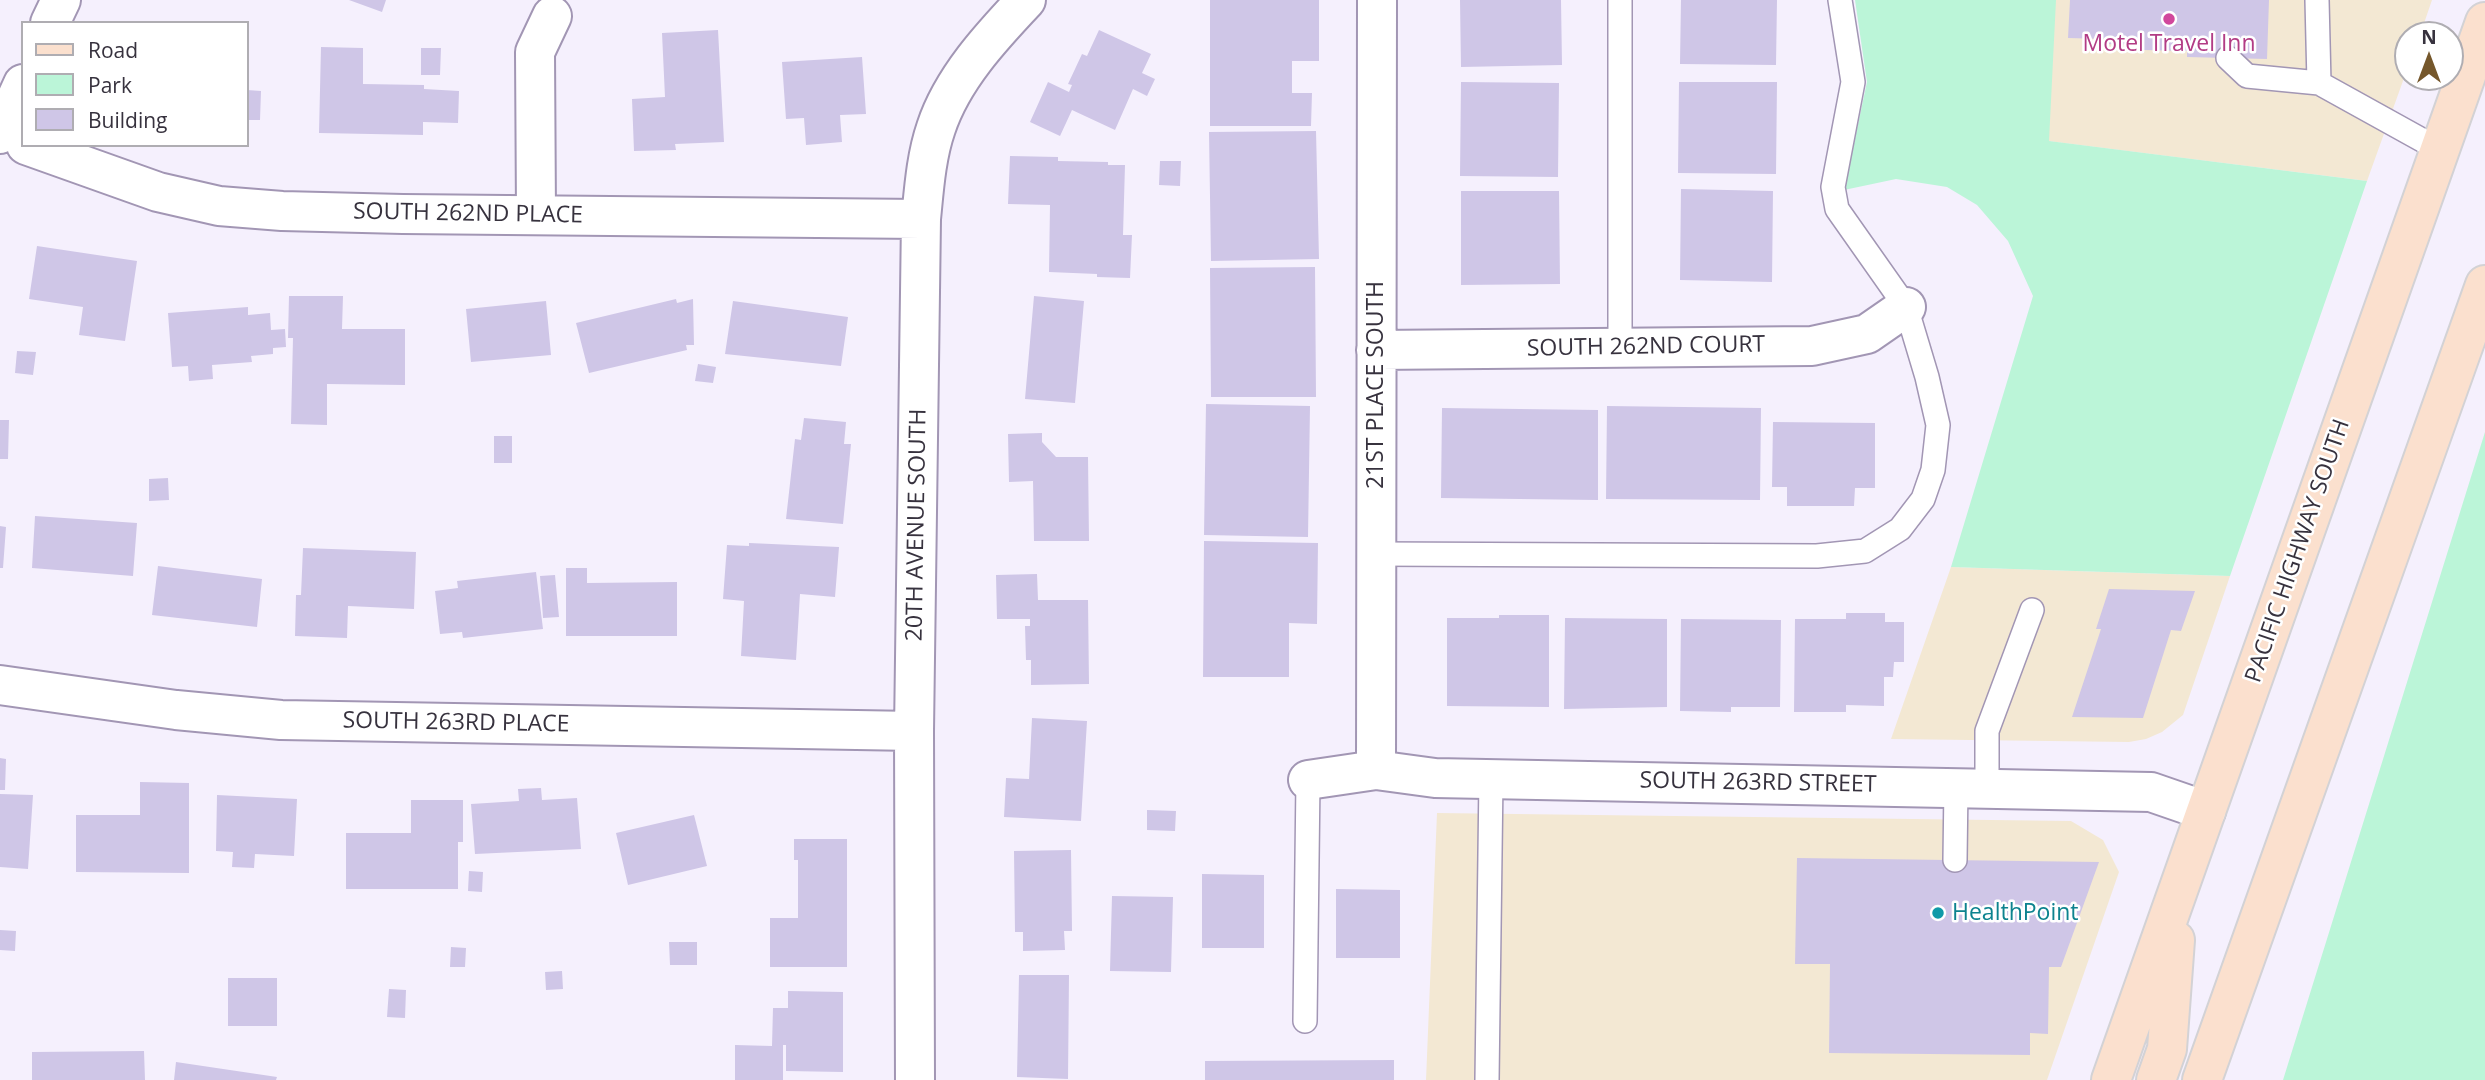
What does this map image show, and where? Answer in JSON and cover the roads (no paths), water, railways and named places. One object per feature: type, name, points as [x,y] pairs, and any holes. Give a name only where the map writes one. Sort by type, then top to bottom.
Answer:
[{"type":"main road","name":"PACIFIC HIGHWAY SOUTH","points":[[2111,1080],[2485,22]]},
{"type":"main road","points":[[2202,1080],[2485,285]]},
{"type":"main road","points":[[2156,1080],[2167,1049],[2179,889]]},
{"type":"street","points":[[51,21],[61,0]]},
{"type":"street","name":"20TH AVENUE SOUTH","points":[[915,1080],[914,731],[921,219],[931,147],[948,99],[978,55],[1026,0]]},
{"type":"street","name":"21ST PLACE SOUTH","points":[[1376,771],[1377,0]]},
{"type":"street","points":[[537,214],[535,52],[552,16]]},
{"type":"street","points":[[0,135],[21,88]]},
{"type":"street","name":"SOUTH 262ND PLACE","points":[[0,135],[21,144]]},
{"type":"street","name":"SOUTH 262ND PLACE","points":[[30,147],[158,192],[219,206],[282,211],[921,219]]},
{"type":"street","name":"SOUTH 262ND COURT","points":[[1376,350],[1812,346],[1867,334],[1906,307]]},
{"type":"street","name":"SOUTH 263RD PLACE","points":[[0,685],[176,710],[281,720],[914,731]]},
{"type":"street","name":"SOUTH 263RD STREET","points":[[1307,780],[1376,771],[1435,778],[2151,792],[2206,811]]},
{"type":"lane","points":[[1620,0],[1620,348]]},
{"type":"lane","points":[[1375,554],[1817,556],[1865,551],[1900,529],[1923,499],[1933,470],[1938,425],[1906,307],[1837,209],[1833,187],[1853,82],[1840,0]]},
{"type":"lane","points":[[2317,0],[2319,83]]},
{"type":"lane","points":[[2228,58],[2247,76],[2319,83],[2440,150]]},
{"type":"lane","points":[[1955,860],[1987,731],[2032,610]]},
{"type":"lane","points":[[1487,1080],[1491,778]]},
{"type":"lane","points":[[1305,1021],[1307,780]]},
{"type":"place","name":"Motel Travel Inn","points":[[2169,19]]},
{"type":"place","name":"HealthPoint","points":[[1938,913]]}]
